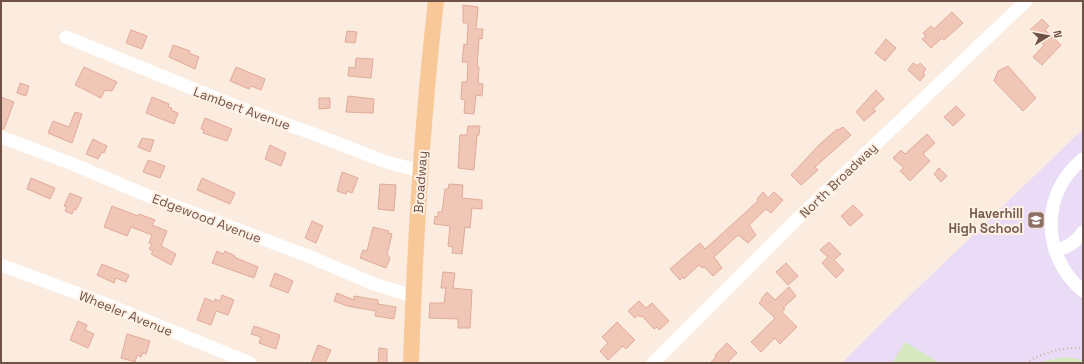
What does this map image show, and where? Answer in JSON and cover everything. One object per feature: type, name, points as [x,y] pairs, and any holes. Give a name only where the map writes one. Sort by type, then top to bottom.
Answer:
[{"type":"main road","name":"Broadway","points":[[411,363],[413,296],[421,171],[436,1]]},
{"type":"street","name":"North Broadway","points":[[653,363],[794,222],[1026,1]]},
{"type":"street","name":"Lambert Avenue","points":[[66,37],[238,108],[314,134],[386,162],[421,171]]},
{"type":"street","name":"Edgewood Avenue","points":[[1,137],[70,162],[146,195],[308,256],[374,284],[413,296]]},
{"type":"street","points":[[1083,159],[1067,174],[1054,198],[1050,225],[1058,260],[1074,284],[1083,291]]},
{"type":"street","points":[[1055,251],[1076,242],[1083,232]]},
{"type":"street","name":"Wheeler Avenue","points":[[1,265],[101,302],[250,363]]},
{"type":"path","points":[[1026,363],[1053,351],[1068,348],[1083,348]]},
{"type":"shaded area","name":"Haverhill High School","points":[[1083,129],[1083,363],[842,363],[894,311]]},
{"type":"green space","points":[[905,342],[940,363],[892,363]]},
{"type":"green space","points":[[1066,357],[1083,360],[1083,363],[1039,363],[1047,360]]},
{"type":"building","points":[[463,5],[478,7],[476,29],[483,29],[482,39],[479,38],[477,67],[479,67],[478,83],[483,84],[482,96],[476,95],[474,114],[464,113],[465,100],[461,99],[462,82],[467,82],[468,62],[462,62],[464,44],[467,45],[468,23],[463,23]]},
{"type":"building","points":[[952,12],[963,23],[944,40],[942,38],[931,48],[922,39],[926,36],[923,33],[931,26],[934,29]]},
{"type":"building","points":[[1042,19],[1049,26],[1045,30],[1061,45],[1042,65],[1033,57],[1044,45],[1030,30]]},
{"type":"building","points":[[131,30],[147,36],[142,49],[126,43]]},
{"type":"building","points":[[347,31],[357,32],[355,43],[345,42]]},
{"type":"building","points":[[886,39],[896,48],[885,61],[875,53]]},
{"type":"building","points":[[173,45],[190,51],[189,53],[199,57],[195,69],[169,57]]},
{"type":"building","points":[[356,58],[373,59],[371,78],[348,76],[349,67],[355,68]]},
{"type":"building","points":[[913,63],[918,66],[920,63],[926,69],[923,73],[925,75],[920,81],[908,70]]},
{"type":"building","points":[[1008,66],[1036,98],[1023,111],[994,81],[998,71]]},
{"type":"building","points":[[84,67],[117,82],[112,91],[105,90],[101,98],[75,85]]},
{"type":"building","points":[[236,67],[265,79],[261,90],[251,86],[249,89],[230,81]]},
{"type":"building","points":[[20,83],[29,86],[26,96],[17,93]]},
{"type":"building","points":[[876,90],[884,99],[873,109],[876,111],[864,121],[856,112]]},
{"type":"building","points":[[348,96],[374,99],[373,113],[346,112]]},
{"type":"building","points":[[1,97],[14,102],[4,129],[1,129]]},
{"type":"building","points":[[152,97],[169,104],[168,107],[172,108],[171,110],[178,113],[174,124],[146,113]]},
{"type":"building","points":[[319,98],[330,98],[330,108],[319,109]]},
{"type":"building","points":[[956,106],[965,115],[953,126],[944,117]]},
{"type":"building","points":[[75,112],[82,114],[72,143],[48,133],[53,121],[69,127]]},
{"type":"building","points":[[205,118],[232,129],[227,141],[203,133],[204,130],[201,129]]},
{"type":"building","points":[[468,126],[480,126],[479,135],[477,135],[474,170],[458,168],[460,135],[467,135]]},
{"type":"building","points":[[843,127],[851,135],[815,167],[818,170],[801,185],[791,175],[819,145],[837,129],[838,130]]},
{"type":"building","points":[[927,134],[935,143],[923,154],[930,161],[910,181],[900,171],[904,168],[893,158],[901,150],[905,154]]},
{"type":"building","points":[[142,138],[154,140],[150,152],[138,147]]},
{"type":"building","points":[[93,139],[107,146],[104,153],[102,152],[98,159],[86,154]]},
{"type":"building","points":[[270,145],[286,153],[281,166],[265,159]]},
{"type":"building","points":[[148,160],[165,166],[160,178],[143,172]]},
{"type":"building","points":[[939,168],[947,176],[941,182],[934,174]]},
{"type":"building","points":[[342,172],[358,178],[352,193],[347,191],[346,194],[337,191]]},
{"type":"building","points":[[31,178],[55,188],[50,199],[27,189]]},
{"type":"building","points":[[202,178],[235,193],[230,204],[197,190]]},
{"type":"building","points":[[380,184],[396,185],[394,211],[378,209]]},
{"type":"building","points":[[449,184],[463,185],[462,198],[482,200],[482,209],[472,208],[470,228],[465,227],[462,254],[452,253],[453,247],[448,246],[450,226],[434,224],[435,216],[438,217],[438,212],[442,212],[445,189],[448,189]]},
{"type":"building","points":[[763,192],[768,198],[774,192],[783,200],[771,213],[766,209],[749,225],[756,235],[748,243],[738,235],[714,257],[722,268],[713,276],[704,267],[702,268],[699,265],[684,279],[683,277],[680,280],[670,269],[700,243],[705,249],[758,201],[757,199]]},
{"type":"building","points":[[70,193],[82,198],[76,210],[74,209],[72,214],[65,211],[67,207],[64,206]]},
{"type":"building","points":[[853,205],[863,215],[850,226],[841,216]]},
{"type":"building","points":[[112,206],[138,216],[139,214],[155,220],[152,225],[167,231],[161,246],[176,254],[171,265],[151,254],[153,251],[149,249],[152,244],[149,243],[152,235],[131,227],[127,236],[104,227]]},
{"type":"building","points":[[312,221],[323,226],[316,243],[305,238]]},
{"type":"building","points":[[373,227],[389,231],[388,233],[392,234],[387,254],[390,258],[386,268],[360,258],[363,250],[367,251]]},
{"type":"building","points":[[829,242],[841,254],[834,260],[844,270],[836,278],[822,263],[828,257],[820,250]]},
{"type":"building","points":[[217,251],[223,254],[225,251],[235,256],[234,257],[258,267],[254,278],[212,263]]},
{"type":"building","points":[[786,263],[798,276],[788,285],[776,272]]},
{"type":"building","points":[[102,264],[129,275],[126,282],[116,278],[114,283],[97,275]]},
{"type":"building","points":[[443,272],[455,273],[453,288],[472,290],[470,328],[458,328],[458,319],[429,318],[430,303],[444,303],[446,288],[441,288]]},
{"type":"building","points":[[275,273],[293,281],[288,293],[270,286]]},
{"type":"building","points":[[789,287],[796,296],[783,308],[785,309],[782,312],[797,327],[780,344],[775,338],[761,352],[751,342],[775,318],[759,303],[767,292],[775,300]]},
{"type":"building","points":[[337,293],[354,300],[354,296],[378,300],[378,304],[396,307],[394,319],[375,316],[376,311],[347,306],[334,301]]},
{"type":"building","points":[[222,295],[234,300],[228,315],[216,311],[211,325],[197,320],[205,298],[214,302],[215,299],[220,301]]},
{"type":"building","points":[[639,301],[646,308],[652,303],[669,321],[659,330],[657,327],[654,329],[642,316],[640,317],[638,315],[635,318],[628,311]]},
{"type":"building","points":[[78,321],[87,325],[85,330],[94,334],[88,348],[70,340]]},
{"type":"building","points":[[617,322],[635,340],[626,349],[623,346],[608,360],[600,351],[608,343],[602,337]]},
{"type":"building","points":[[254,326],[280,335],[276,349],[259,343],[261,337],[251,334]]},
{"type":"building","points":[[127,334],[150,341],[146,354],[142,353],[141,357],[137,355],[135,362],[121,358]]},
{"type":"building","points":[[727,343],[737,353],[727,363],[710,363],[716,357],[715,355]]},
{"type":"building","points":[[318,345],[331,350],[325,363],[311,363]]},
{"type":"building","points":[[379,348],[387,349],[387,363],[378,363]]},
{"type":"place","name":"Haverhill High School","points":[[1036,220]]}]
